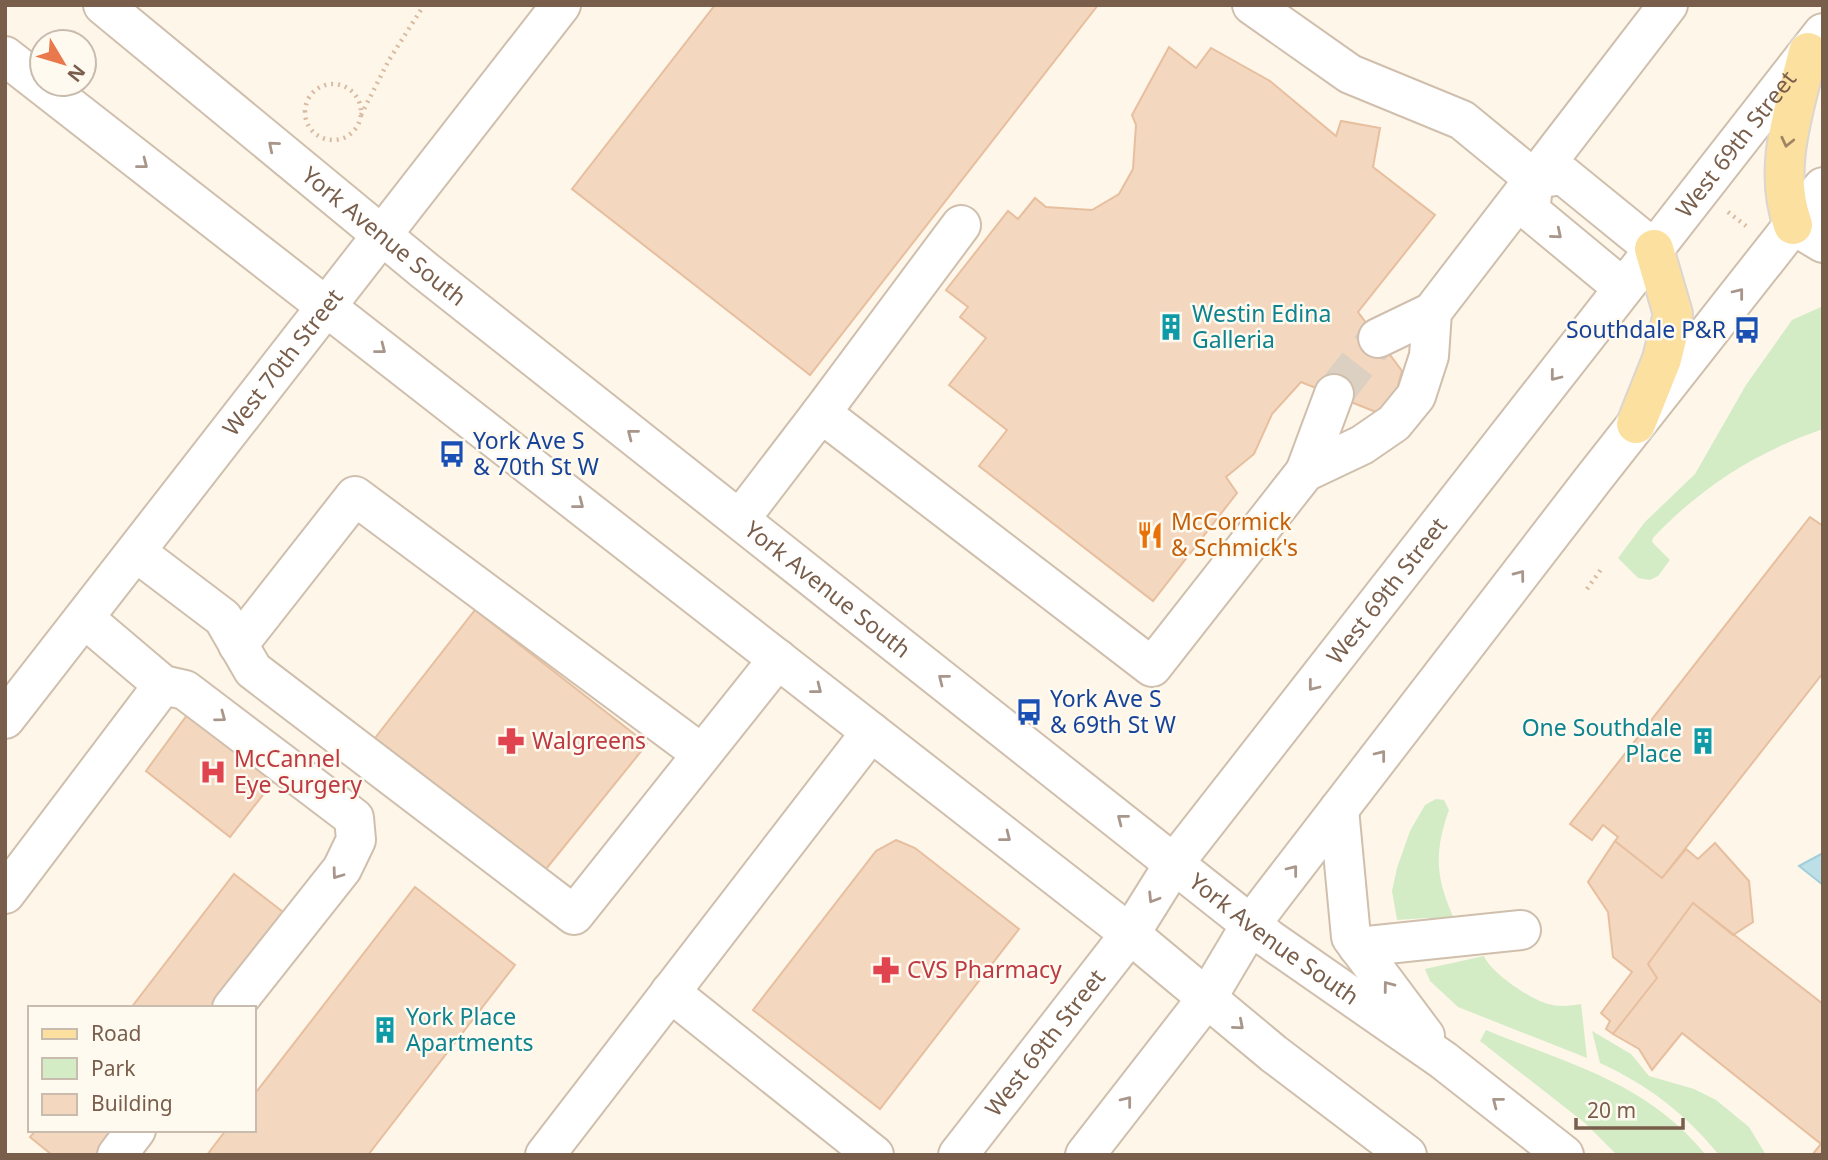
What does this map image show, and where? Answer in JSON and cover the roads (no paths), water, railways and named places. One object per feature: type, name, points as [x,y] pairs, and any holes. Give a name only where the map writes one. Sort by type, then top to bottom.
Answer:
[{"type":"main road","points":[[1808,234],[1784,202],[1784,155],[1815,42]]},
{"type":"main road","points":[[1636,424],[1662,359],[1673,314],[1654,249]]},
{"type":"street","name":"York Avenue South","points":[[103,5],[382,236],[1251,924],[1325,980],[1443,1060],[1564,1155]]},
{"type":"street","name":"West 70th Street","points":[[5,719],[561,5]]},
{"type":"street","points":[[1252,5],[1350,74],[1462,120],[1534,179],[1563,176],[1654,249]]},
{"type":"street","points":[[1378,338],[1432,312],[1668,5]]},
{"type":"street","name":"West 69th Street","points":[[958,1155],[1130,934],[1175,862],[1815,42]]},
{"type":"street","points":[[5,56],[1130,934],[1274,1054],[1407,1155]]},
{"type":"street","points":[[1534,179],[1530,211],[1623,288]]},
{"type":"street","points":[[1085,1155],[1207,998],[1251,924],[1636,424],[1808,234],[1823,187]]},
{"type":"street","points":[[740,519],[961,225]]},
{"type":"street","points":[[1306,472],[1362,445],[1394,424],[1416,396],[1429,356],[1432,312]]},
{"type":"street","points":[[821,413],[1152,667],[1306,472],[1334,394]]},
{"type":"street","points":[[238,645],[355,496],[702,754]]},
{"type":"street","points":[[136,552],[223,618],[253,670],[574,915],[778,659]]},
{"type":"street","points":[[84,618],[163,685],[185,690],[354,818],[356,840],[342,869],[234,1006]]},
{"type":"street","points":[[5,894],[163,685]]},
{"type":"street","points":[[545,1155],[871,732]]},
{"type":"street","points":[[1339,809],[1351,937],[1443,1060]]},
{"type":"street","points":[[1358,947],[1521,930]]},
{"type":"street","points":[[670,992],[874,1155]]},
{"type":"street","points":[[117,1155],[134,1132]]},
{"type":"water","points":[[1823,853],[1823,885],[1799,866]]},
{"type":"tunnel","points":[[1334,394],[1378,338]]},
{"type":"place","name":"Westin Edina Galleria","points":[[1171,327]]},
{"type":"place","name":"Southdale P&R","points":[[1747,330]]},
{"type":"place","name":"York Ave S & 70th St W","points":[[452,454]]},
{"type":"place","name":"McCormick & Schmick's","points":[[1150,535]]},
{"type":"place","name":"York Ave S & 69th St W","points":[[1029,712]]},
{"type":"place","name":"Walgreens","points":[[511,741]]},
{"type":"place","name":"One Southdale Place","points":[[1703,741]]},
{"type":"place","name":"McCannel Eye Surgery","points":[[213,772]]},
{"type":"place","name":"CVS Pharmacy","points":[[886,970]]},
{"type":"place","name":"York Place Apartments","points":[[385,1030]]}]
